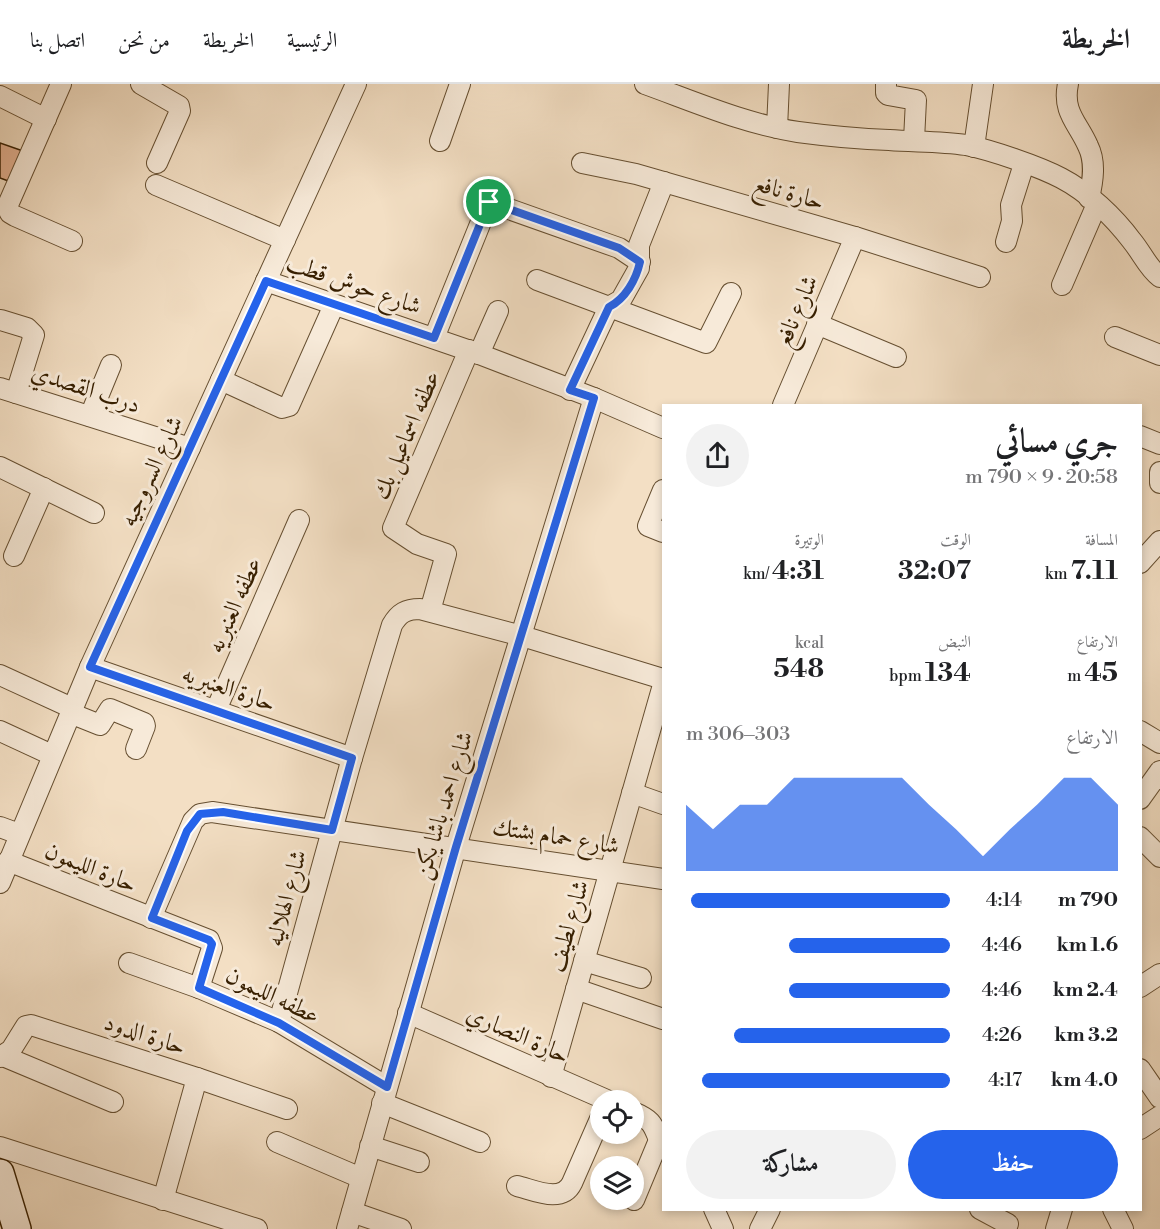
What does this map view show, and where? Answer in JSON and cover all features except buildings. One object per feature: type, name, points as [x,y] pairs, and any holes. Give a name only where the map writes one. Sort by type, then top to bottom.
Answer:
[{"type":"main road","points":[[0,1173],[17,1229]]},
{"type":"street","points":[[61,84],[7,207],[5,220],[72,241]]},
{"type":"street","points":[[141,84],[179,106],[180,111],[158,163]]},
{"type":"street","name":"شارع السروجيه","points":[[0,883],[90,667],[356,84]]},
{"type":"street","points":[[440,141],[460,84]]},
{"type":"street","points":[[645,84],[748,121],[777,128],[846,137],[929,140],[974,147],[1024,164],[1062,178],[1093,201],[1133,242],[1154,270]]},
{"type":"street","points":[[777,128],[779,84]]},
{"type":"street","points":[[886,84],[888,95],[916,100],[914,140]]},
{"type":"street","points":[[974,147],[982,84]]},
{"type":"street","points":[[1062,285],[1093,201],[1093,163],[1089,147],[1072,120],[1067,105],[1068,84]]},
{"type":"street","points":[[0,96],[46,119]]},
{"type":"street","name":"حارة نافع","points":[[582,163],[664,182],[855,237],[980,277]]},
{"type":"street","points":[[1005,242],[1012,221],[1011,205],[1024,164]]},
{"type":"street","points":[[570,390],[609,307],[621,300],[640,262],[639,245],[664,182]]},
{"type":"street","points":[[156,186],[285,240]]},
{"type":"street","points":[[434,338],[489,202],[619,248],[640,262]]},
{"type":"street","name":"شارع نافع","points":[[783,404],[855,237]]},
{"type":"street","points":[[537,280],[706,343],[731,293]]},
{"type":"street","name":"شارع حوش قطب","points":[[266,281],[474,352],[594,398],[662,428]]},
{"type":"street","points":[[221,380],[282,408],[289,406],[334,304]]},
{"type":"street","points":[[474,352],[498,311]]},
{"type":"street","points":[[1,320],[27,328],[34,335],[8,390]]},
{"type":"street","points":[[817,324],[896,357]]},
{"type":"street","points":[[1115,337],[1160,355]]},
{"type":"street","name":"عطفه اسماعيل بك","points":[[430,611],[446,554],[417,544],[393,528],[474,352]]},
{"type":"street","points":[[90,416],[111,365]]},
{"type":"street","name":"درب القصدي","points":[[8,390],[190,448]]},
{"type":"street","name":"شارع احمد باشا يكن","points":[[349,1220],[456,847],[594,398]]},
{"type":"street","points":[[1142,437],[1160,444]]},
{"type":"street","points":[[0,467],[94,513]]},
{"type":"street","points":[[1160,472],[1160,483]]},
{"type":"street","points":[[14,556],[44,488]]},
{"type":"street","points":[[662,492],[648,526],[662,532]]},
{"type":"street","name":"عطفه العنبريه","points":[[216,710],[300,520]]},
{"type":"street","points":[[1142,560],[1160,541]]},
{"type":"street","name":"شارع الهلاليه","points":[[279,1023],[352,758],[392,625],[398,615],[408,609],[430,611]]},
{"type":"street","points":[[430,611],[662,679]]},
{"type":"street","name":"حارة العنبريه","points":[[90,667],[352,758]]},
{"type":"street","points":[[0,675],[100,725],[110,708],[144,723],[145,726],[136,749]]},
{"type":"street","name":"شارع لطيف","points":[[551,1077],[662,688]]},
{"type":"street","points":[[0,730],[52,755]]},
{"type":"street","points":[[1142,732],[1160,743]]},
{"type":"street","points":[[1142,796],[1160,771]]},
{"type":"street","points":[[632,793],[662,804]]},
{"type":"street","name":"شارع حمام بشتك","points":[[152,918],[187,831],[200,814],[223,812],[662,879]]},
{"type":"street","points":[[0,827],[19,834]]},
{"type":"street","points":[[1142,839],[1160,857]]},
{"type":"street","name":"حارة الليمون","points":[[8,861],[209,940],[212,944],[199,988]]},
{"type":"street","points":[[584,961],[641,978]]},
{"type":"street","name":"عطفه الليمون","points":[[129,963],[199,988],[279,1023],[385,1095],[480,1142]]},
{"type":"street","points":[[1142,986],[1160,974]]},
{"type":"street","points":[[576,989],[662,1019]]},
{"type":"street","name":"حارة النصاري","points":[[408,1012],[590,1093]]},
{"type":"street","name":"حارة الدود","points":[[1,1056],[11,1050],[26,1026],[31,1025],[286,1109]]},
{"type":"street","points":[[1,1056],[113,1102]]},
{"type":"street","points":[[1142,1072],[1160,1098]]},
{"type":"street","points":[[163,1200],[197,1078]]},
{"type":"street","points":[[644,1116],[654,1126],[661,1144],[644,1179]]},
{"type":"street","points":[[1142,1129],[1160,1116]]},
{"type":"street","points":[[277,1142],[361,1178]]},
{"type":"street","points":[[517,1186],[556,1195],[566,1191],[572,1183],[590,1142]]},
{"type":"street","points":[[370,1146],[419,1162]]},
{"type":"street","points":[[0,1147],[163,1200],[218,1223],[257,1229]]},
{"type":"street","points":[[715,1211],[723,1229]]},
{"type":"street","points":[[760,1229],[769,1211]]},
{"type":"street","points":[[986,1211],[1010,1221]]},
{"type":"street","points":[[1114,1211],[1123,1229]]},
{"type":"street","points":[[349,1220],[401,1229]]},
{"type":"route","points":[[489,202],[619,248],[640,262],[621,300],[609,307],[570,390],[594,398],[456,847],[387,1087],[279,1023],[199,988],[212,944],[209,940],[152,918],[187,831],[200,814],[223,812],[332,830],[352,758],[90,667],[266,281],[434,338],[489,202]]}]
